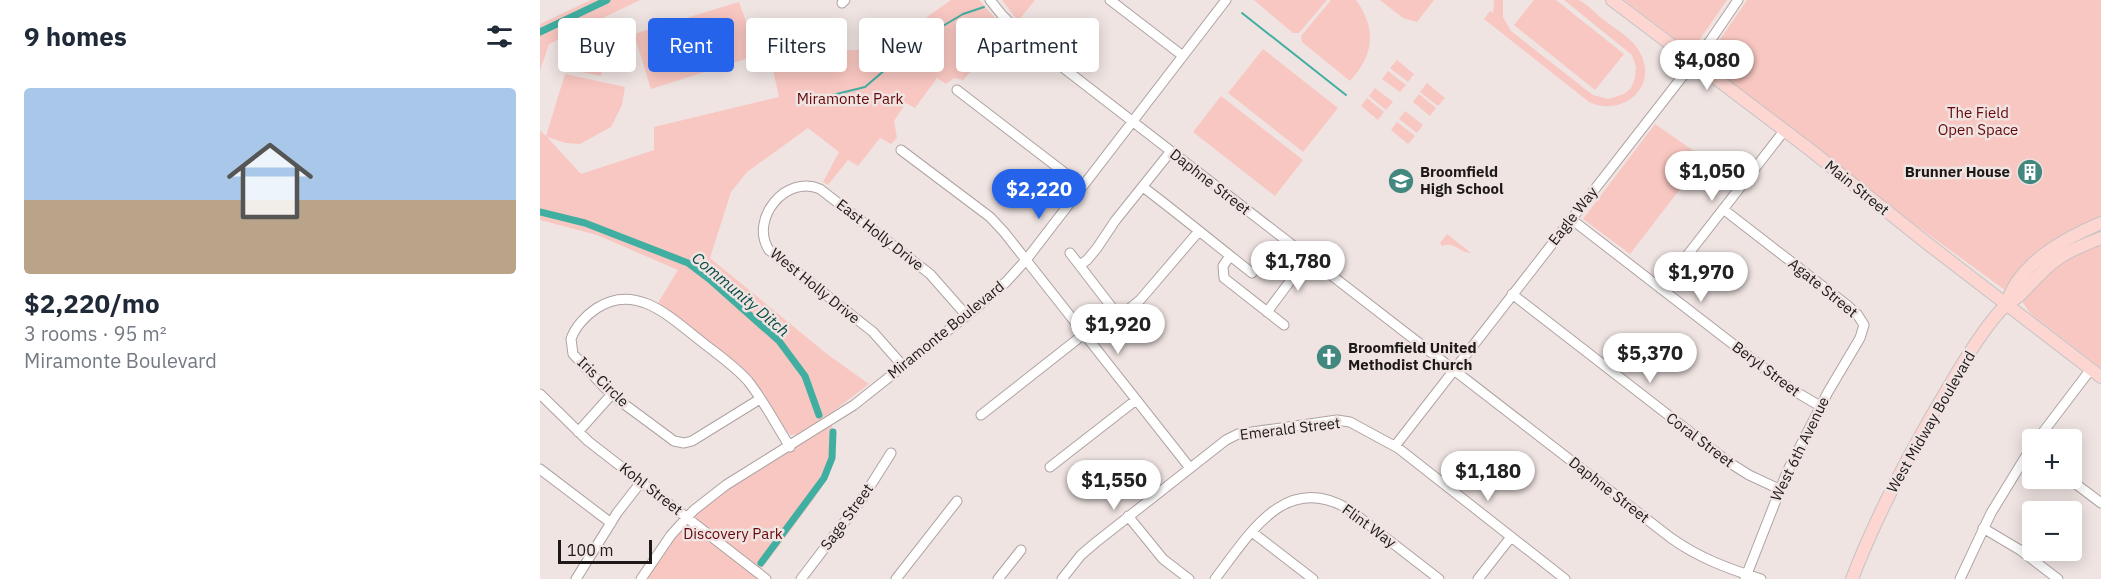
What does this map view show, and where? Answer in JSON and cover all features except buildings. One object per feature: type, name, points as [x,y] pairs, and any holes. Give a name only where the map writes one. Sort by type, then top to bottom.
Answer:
[{"type":"main road","name":"Main Street","points":[[1612,0],[2096,373]]},
{"type":"main road","points":[[2006,305],[2011,289],[2043,255],[2067,239],[2101,224]]},
{"type":"main road","points":[[2006,305],[2019,296],[2035,277],[2056,260],[2068,252],[2101,238]]},
{"type":"main road","name":"West Midway Boulevard","points":[[1852,579],[1876,519],[1913,446],[1962,366],[2006,305]]},
{"type":"street","name":"Daphne Street","points":[[990,0],[1026,39],[1671,538],[1699,556],[1746,577],[1761,579]]},
{"type":"street","points":[[1110,0],[1183,56]]},
{"type":"street","name":"Miramonte Boulevard","points":[[641,579],[667,540],[687,517],[726,485],[848,409],[994,294],[1026,260],[1226,0]]},
{"type":"street","name":"Eagle Way","points":[[1395,446],[1693,62],[1738,0]]},
{"type":"street","points":[[957,90],[1082,186]]},
{"type":"street","points":[[1661,289],[1784,131]]},
{"type":"street","points":[[901,150],[990,217],[1190,468]]},
{"type":"street","points":[[1080,265],[1088,260],[1115,221],[1171,151]]},
{"type":"street","name":"East Holly Drive","points":[[781,196],[788,189],[800,185],[820,189],[930,274],[966,316]]},
{"type":"street","points":[[1143,187],[1252,273]]},
{"type":"street","name":"West Holly Drive","points":[[781,196],[763,223],[763,238],[769,250],[873,332],[903,366]]},
{"type":"street","name":"Agate Street","points":[[1723,209],[1847,305],[1864,325]]},
{"type":"street","name":"Beryl Street","points":[[1571,219],[1791,389],[1820,406]]},
{"type":"street","points":[[981,415],[1087,338],[1119,318],[1140,300],[1199,231]]},
{"type":"street","points":[[1070,253],[1119,318]]},
{"type":"street","points":[[1230,256],[1223,266],[1224,278],[1284,325]]},
{"type":"street","points":[[1267,312],[1308,257]]},
{"type":"street","name":"Coral Street","points":[[1512,294],[1730,463],[1779,489]]},
{"type":"street","name":"Iris Circle","points":[[760,399],[681,447],[612,394],[566,345],[582,322],[603,304],[624,299],[643,301],[662,311],[734,367],[747,380],[760,399],[790,447]]},
{"type":"street","name":"West 6th Avenue","points":[[1746,577],[1779,489],[1820,406],[1860,338],[1864,325]]},
{"type":"street","points":[[2047,429],[2096,373]]},
{"type":"street","name":"Kohl Street","points":[[540,394],[578,432],[766,579]]},
{"type":"street","points":[[578,432],[612,394]]},
{"type":"street","points":[[1050,467],[1136,400]]},
{"type":"street","name":"Emerald Street","points":[[1063,579],[1086,550],[1226,440],[1238,434],[1336,420],[1350,422],[1395,446],[1565,579]]},
{"type":"street","name":"Sage Street","points":[[801,579],[856,508],[891,453]]},
{"type":"street","points":[[1960,579],[1983,528],[2004,490],[2022,464]]},
{"type":"street","points":[[540,469],[611,523]]},
{"type":"street","points":[[576,579],[611,523],[641,482]]},
{"type":"street","points":[[2082,489],[2101,503]]},
{"type":"street","name":"Flint Way","points":[[1215,579],[1269,513],[1288,502],[1314,498],[1333,502],[1350,510],[1439,579]]},
{"type":"street","points":[[896,579],[957,501]]},
{"type":"street","points":[[1128,516],[1163,559],[1189,579]]},
{"type":"street","points":[[1983,528],[2020,550],[2058,579]]},
{"type":"street","points":[[1252,532],[1313,579]]},
{"type":"street","points":[[1478,579],[1511,537]]},
{"type":"street","points":[[998,579],[1021,550]]},
{"type":"green space","points":[[591,0],[640,0],[603,18],[558,18],[558,40],[549,44],[540,71],[540,24]]},
{"type":"green space","name":"Miramonte Park","points":[[951,0],[979,0],[995,18],[956,18],[956,72],[970,72],[963,80],[954,78],[946,84],[937,78],[915,108],[906,103],[894,121],[897,138],[891,144],[880,138],[858,166],[848,160],[828,185],[823,182],[839,152],[808,128],[747,172],[731,192],[710,258],[827,354],[869,384],[835,410],[798,434],[791,435],[785,430],[744,369],[658,303],[678,270],[597,235],[540,220],[540,130],[546,136],[565,74],[625,87],[622,105],[611,127],[580,144],[566,143],[547,137],[581,174],[654,150],[654,127],[779,97],[774,72],[847,72],[847,50],[859,50],[859,72],[944,72],[944,18],[926,18]]},
{"type":"green space","points":[[1002,0],[1035,0],[1020,18],[1016,18]]},
{"type":"green space","points":[[1254,0],[1327,0],[1299,33],[1293,33]]},
{"type":"green space","points":[[1331,0],[1356,0],[1363,11],[1370,32],[1368,52],[1350,81],[1302,42],[1301,36]]},
{"type":"green space","points":[[1380,0],[1434,0],[1417,22],[1403,18]]},
{"type":"green space","points":[[1494,0],[1503,0],[1503,17],[1511,31],[1593,95],[1608,99],[1624,94],[1631,88],[1635,78],[1636,67],[1632,55],[1564,0],[1578,0],[1636,46],[1644,64],[1645,76],[1641,87],[1635,96],[1614,106],[1602,106],[1589,102],[1484,19],[1490,11],[1493,13]]},
{"type":"green space","points":[[1534,0],[1556,0],[1624,54],[1595,90],[1514,25]]},
{"type":"green space","points":[[1624,0],[1727,0],[1696,45],[1687,48]]},
{"type":"green space","name":"The Field Open Space","points":[[1747,0],[2101,0],[2101,217],[2072,231],[2048,247],[2005,290],[1881,200],[1708,64],[1706,60]]},
{"type":"green space","points":[[739,2],[746,22],[746,59],[734,63],[734,18],[686,18]]},
{"type":"green space","points":[[648,30],[648,72],[704,72],[651,89],[636,40],[636,33]]},
{"type":"green space","points":[[1263,49],[1338,108],[1303,152],[1228,93]]},
{"type":"green space","points":[[1397,60],[1414,74],[1408,82],[1390,68]]},
{"type":"green space","points":[[1388,71],[1406,85],[1400,92],[1382,79]]},
{"type":"green space","points":[[581,72],[602,72],[601,76]]},
{"type":"green space","points":[[1427,83],[1445,98],[1438,106],[1420,92]]},
{"type":"green space","points":[[1375,88],[1393,102],[1386,110],[1369,96]]},
{"type":"green space","points":[[1419,94],[1436,108],[1430,116],[1413,102]]},
{"type":"green space","points":[[1221,96],[1303,160],[1275,196],[1193,132]]},
{"type":"green space","points":[[1367,98],[1384,112],[1378,120],[1361,106]]},
{"type":"green space","points":[[1405,111],[1423,125],[1417,133],[1399,119]]},
{"type":"green space","points":[[1397,122],[1415,136],[1408,144],[1391,130]]},
{"type":"green space","points":[[1655,124],[1704,158],[1630,254],[1583,219]]},
{"type":"green space","points":[[1447,234],[1471,253],[1450,245],[1442,246],[1440,243]]},
{"type":"green space","points":[[2101,243],[2101,368],[2030,313],[2023,303],[2032,290],[2058,265],[2078,252]]},
{"type":"green space","name":"Discovery Park","points":[[830,421],[835,447],[830,471],[817,494],[762,568],[757,579],[641,579],[694,510]]},
{"type":"waterway","name":"Community Ditch","points":[[540,32],[607,0]]},
{"type":"waterway","points":[[804,102],[865,87],[921,39],[963,14],[984,7]]},
{"type":"waterway","points":[[1242,13],[1346,95]]},
{"type":"waterway","name":"Community Ditch","points":[[540,212],[585,223],[688,263],[779,341],[805,376],[819,415]]},
{"type":"waterway","name":"Community Ditch","points":[[761,563],[824,478],[832,458],[833,432]]},
{"type":"place","name":"Brunner House","points":[[2030,172]]},
{"type":"place","name":"Broomfield High School","points":[[1401,181]]},
{"type":"place","name":"Broomfield United Methodist Church","points":[[1329,357]]}]
